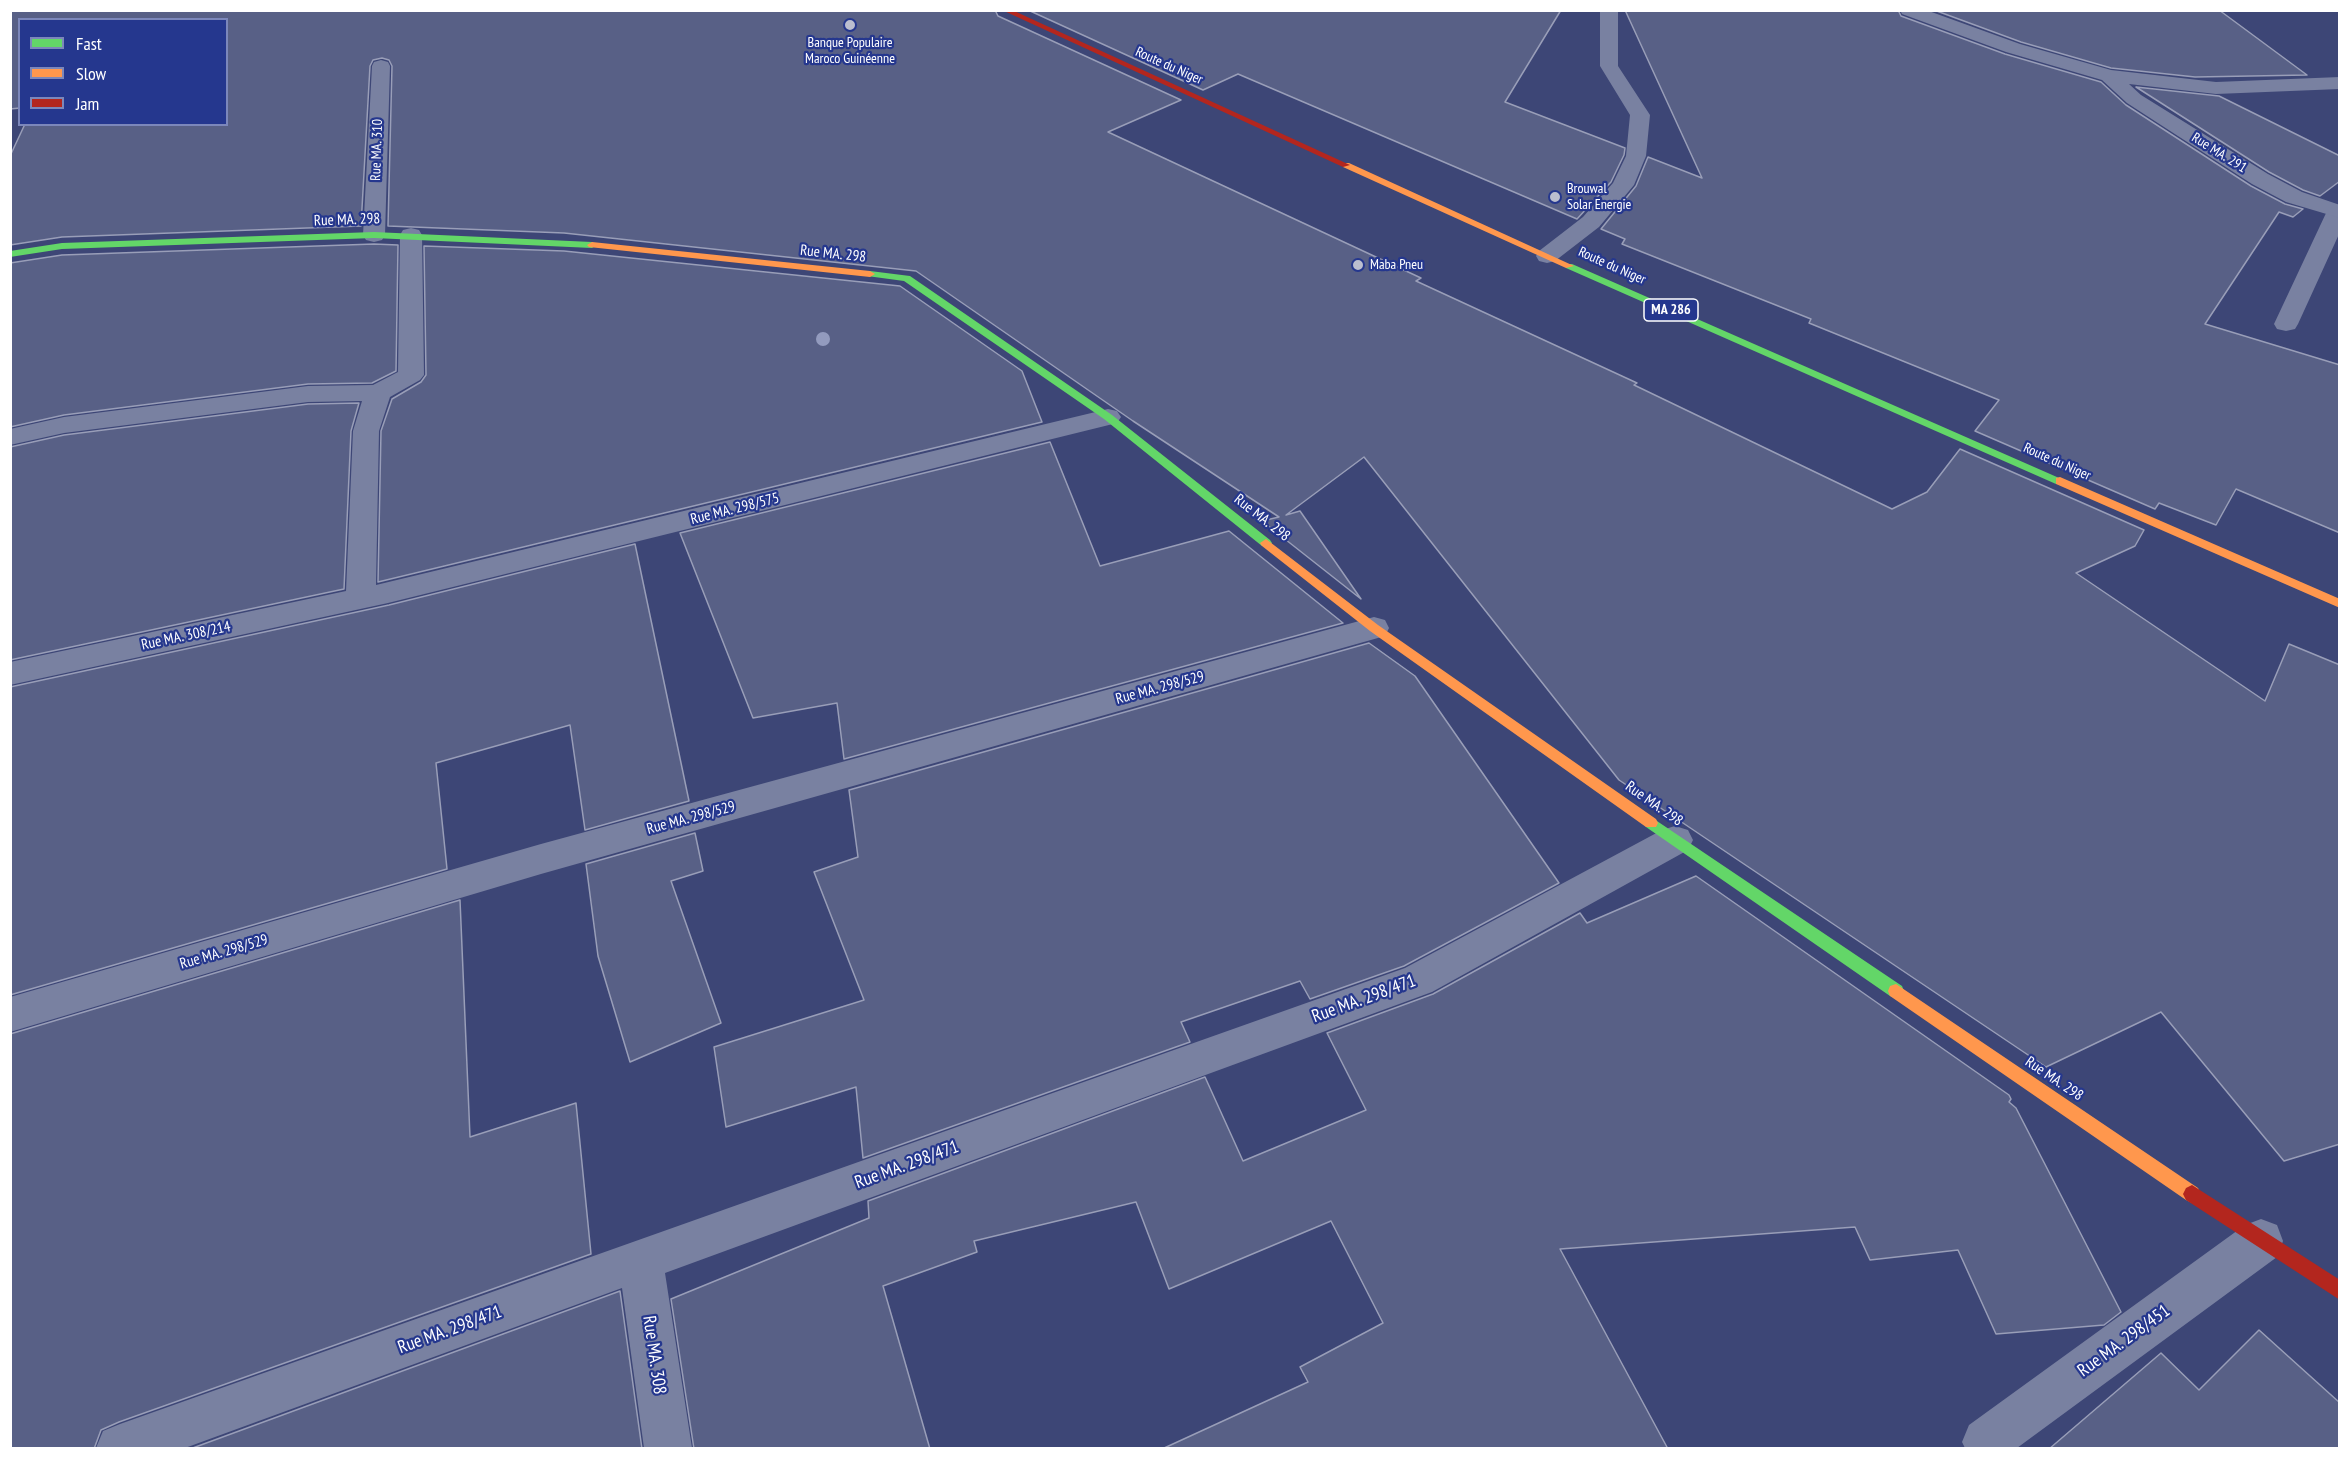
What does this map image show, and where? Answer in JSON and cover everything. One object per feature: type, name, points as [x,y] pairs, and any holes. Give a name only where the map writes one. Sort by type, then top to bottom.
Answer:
[{"type":"street","name":"Route du Niger","points":[[1005,10],[1547,256],[2340,604]]},
{"type":"street","points":[[1547,256],[1592,222],[1623,185],[1636,156],[1640,115],[1609,66],[1609,10]]},
{"type":"street","points":[[1908,10],[2013,48],[2109,76],[2216,88],[2340,83]]},
{"type":"street","name":"Rue MA. 310","points":[[374,235],[381,66]]},
{"type":"street","name":"Rue MA. 291","points":[[2109,76],[2134,99],[2260,179],[2294,197],[2339,212]]},
{"type":"street","points":[[2286,324],[2339,212]]},
{"type":"street","name":"Rue MA. 298","points":[[10,254],[62,246],[374,235],[564,242],[907,278],[1108,417],[1374,628],[1675,840],[2261,1241],[2340,1291]]},
{"type":"street","points":[[10,437],[64,425],[308,394],[378,393],[411,375],[411,236]]},
{"type":"street","points":[[361,599],[366,431],[378,393]]},
{"type":"street","name":"Rue MA. 298/575","points":[[361,599],[563,552],[1108,417]]},
{"type":"street","name":"Rue MA. 308/214","points":[[10,674],[361,599]]},
{"type":"street","name":"Rue MA. 298/529","points":[[10,1015],[541,859],[1374,628]]},
{"type":"street","name":"Rue MA. 298/471","points":[[120,1449],[1418,980],[1675,840]]},
{"type":"street","name":"Rue MA. 298/451","points":[[1986,1442],[2261,1241]]},
{"type":"street","name":"Rue MA. 308","points":[[640,1261],[668,1449]]},
{"type":"building","points":[[10,10],[995,10],[998,16],[1181,100],[1108,132],[1421,278],[1416,281],[1637,383],[1634,385],[1892,509],[1927,492],[1960,449],[2144,530],[2135,546],[2076,573],[2265,701],[2289,644],[2340,665],[2340,1144],[2284,1161],[2161,1012],[2046,1067],[1619,780],[1364,457],[1286,515],[1300,511],[1361,599],[1262,521],[1279,517],[1133,421],[916,271],[564,233],[388,226],[392,66],[389,60],[382,58],[373,60],[370,66],[361,226],[62,237],[10,245],[10,156],[24,126],[228,126],[228,18],[18,18],[18,108],[10,109]]},
{"type":"building","points":[[1028,10],[1561,10],[1505,102],[1625,148],[1624,155],[1611,182],[1577,219],[1238,74],[1203,90]]},
{"type":"building","points":[[1625,10],[1898,10],[1901,16],[2005,54],[2101,82],[2126,105],[2251,186],[2285,204],[2303,209],[2293,217],[2279,212],[2205,324],[2340,365],[2340,533],[2236,489],[2216,525],[2159,503],[2155,509],[1975,431],[1999,400],[1809,323],[1811,319],[1622,244],[1625,239],[1601,229],[1636,186],[1648,157],[1702,178]]},
{"type":"building","points":[[1934,10],[2219,10],[2307,75],[2195,77],[2111,68],[2021,42]]},
{"type":"building","points":[[2136,87],[2219,96],[2340,156],[2340,181],[2320,196],[2303,190],[2269,172]]},
{"type":"building","points":[[398,245],[396,371],[372,383],[308,384],[64,415],[10,427],[10,263],[62,255]]},
{"type":"building","points":[[424,246],[564,251],[900,286],[1022,371],[1042,422],[378,582],[381,431],[392,399],[421,382],[426,375]]},
{"type":"building","points":[[359,403],[351,431],[344,589],[10,660],[10,447],[64,435],[308,404]]},
{"type":"building","points":[[1050,442],[1100,566],[1229,531],[1343,623],[844,759],[837,703],[753,718],[680,533]]},
{"type":"building","points":[[635,544],[689,801],[585,830],[570,725],[436,763],[447,869],[10,995],[10,687],[389,605]]},
{"type":"building","points":[[1369,643],[1415,676],[1559,883],[1404,966],[1310,999],[1300,981],[1181,1022],[1190,1042],[863,1158],[856,1087],[726,1127],[714,1047],[864,1000],[814,872],[858,857],[849,790]]},
{"type":"building","points":[[695,833],[703,871],[671,881],[721,1023],[630,1062],[598,956],[586,864]]},
{"type":"building","points":[[1696,876],[2009,1095],[2011,1099],[2009,1102],[2016,1108],[2121,1312],[2104,1325],[1996,1334],[1958,1250],[1870,1260],[1855,1227],[1560,1249],[1668,1449],[1162,1449],[1308,1382],[1300,1367],[1383,1323],[1331,1221],[1169,1289],[1136,1202],[974,1241],[977,1252],[883,1286],[930,1449],[694,1449],[671,1299],[869,1218],[868,1201],[1205,1077],[1243,1161],[1366,1110],[1327,1033],[1433,994],[1580,913],[1587,923]]},
{"type":"building","points":[[460,900],[470,1137],[576,1103],[591,1254],[119,1422],[101,1430],[94,1449],[10,1449],[10,1034]]},
{"type":"building","points":[[620,1291],[642,1449],[190,1449]]},
{"type":"building","points":[[2259,1330],[2340,1403],[2340,1449],[2049,1449],[2161,1353],[2199,1390]]},
{"type":"traffic: fast","points":[[10,254],[62,246],[374,235],[592,245]]},
{"type":"traffic: fast","points":[[1569,266],[2060,481]]},
{"type":"traffic: fast","points":[[870,274],[907,278],[1108,417],[1266,543]]},
{"type":"traffic: fast","points":[[1651,823],[1896,991]]},
{"type":"traffic: slow","points":[[1346,165],[1569,266]]},
{"type":"traffic: slow","points":[[592,245],[870,274]]},
{"type":"traffic: slow","points":[[2060,481],[2340,604]]},
{"type":"traffic: slow","points":[[1266,543],[1374,628],[1651,823]]},
{"type":"traffic: slow","points":[[1896,991],[2192,1194]]},
{"type":"traffic: jam","points":[[1005,10],[1346,165]]},
{"type":"traffic: jam","points":[[2192,1194],[2340,1291]]},
{"type":"place","name":"Banque Populaire Maroco Guinéenne","points":[[850,25]]},
{"type":"place","name":"Brouwal Solar Energie","points":[[1555,197]]},
{"type":"place","name":"Maba Pneu","points":[[1358,265]]}]
